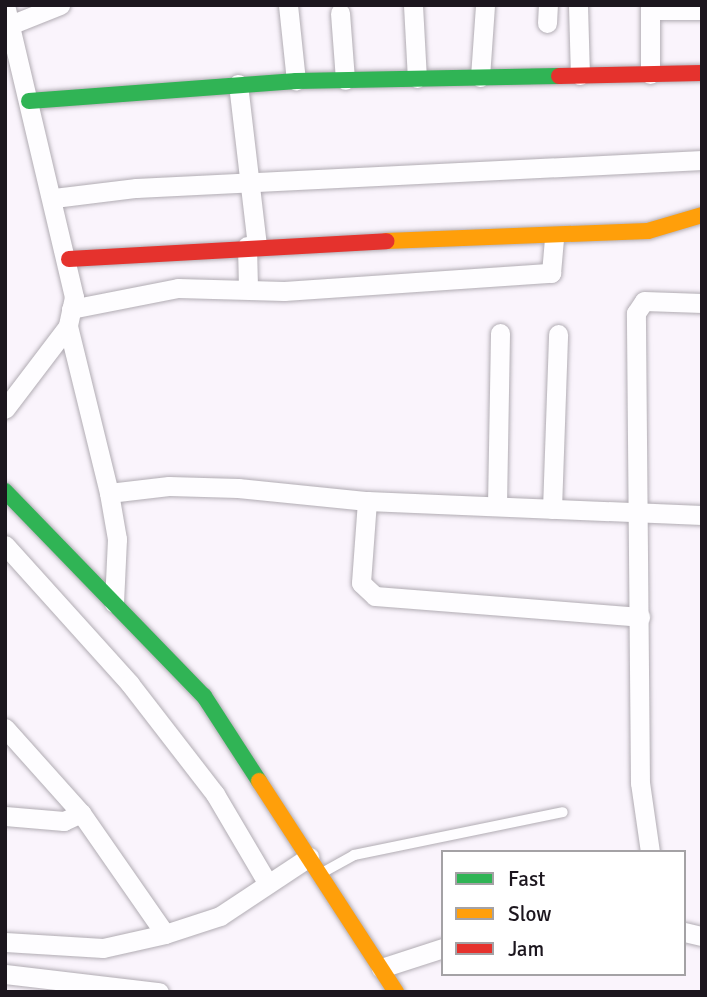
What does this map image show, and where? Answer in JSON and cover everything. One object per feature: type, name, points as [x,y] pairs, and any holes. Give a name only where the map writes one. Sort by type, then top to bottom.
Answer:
[{"type":"street","points":[[5,5],[68,259],[70,317],[117,539],[114,603]]},
{"type":"street","points":[[10,25],[60,5]]},
{"type":"street","points":[[288,5],[296,81]]},
{"type":"street","points":[[412,5],[417,78]]},
{"type":"street","points":[[481,77],[485,5]]},
{"type":"street","points":[[578,5],[580,75]]},
{"type":"street","points":[[650,74],[650,8],[702,10]]},
{"type":"street","points":[[340,13],[345,80]]},
{"type":"street","points":[[29,101],[296,81],[702,74]]},
{"type":"street","points":[[238,84],[251,182],[252,246],[248,288]]},
{"type":"street","points":[[54,198],[251,182],[702,160]]},
{"type":"street","points":[[68,259],[252,246],[554,237],[648,231],[702,215]]},
{"type":"street","points":[[5,409],[70,317],[178,288],[248,288],[551,273],[554,237]]},
{"type":"street","points":[[650,850],[640,783],[639,304],[702,303]]},
{"type":"street","points":[[497,506],[500,333]]},
{"type":"street","points":[[552,509],[558,334]]},
{"type":"street","points":[[109,493],[169,486],[368,501],[702,515]]},
{"type":"street","points":[[5,491],[204,696],[396,992]]},
{"type":"street","points":[[368,501],[361,583],[375,596],[640,617]]},
{"type":"street","points":[[5,545],[190,761],[268,884]]},
{"type":"street","points":[[5,728],[81,813],[165,934]]},
{"type":"street","points":[[5,816],[64,821],[81,813]]},
{"type":"street","points":[[5,942],[103,948],[165,934],[220,916],[268,884],[314,866]]},
{"type":"street","points":[[381,968],[441,949]]},
{"type":"street","points":[[5,974],[159,992]]},
{"type":"lane","points":[[314,866],[354,855],[563,812]]},
{"type":"traffic: fast","points":[[29,101],[296,81],[559,76]]},
{"type":"traffic: fast","points":[[5,491],[204,696],[259,781]]},
{"type":"traffic: slow","points":[[386,241],[648,231],[702,215]]},
{"type":"traffic: slow","points":[[259,781],[396,992]]},
{"type":"traffic: jam","points":[[559,76],[702,73]]},
{"type":"traffic: jam","points":[[69,259],[386,241]]}]
